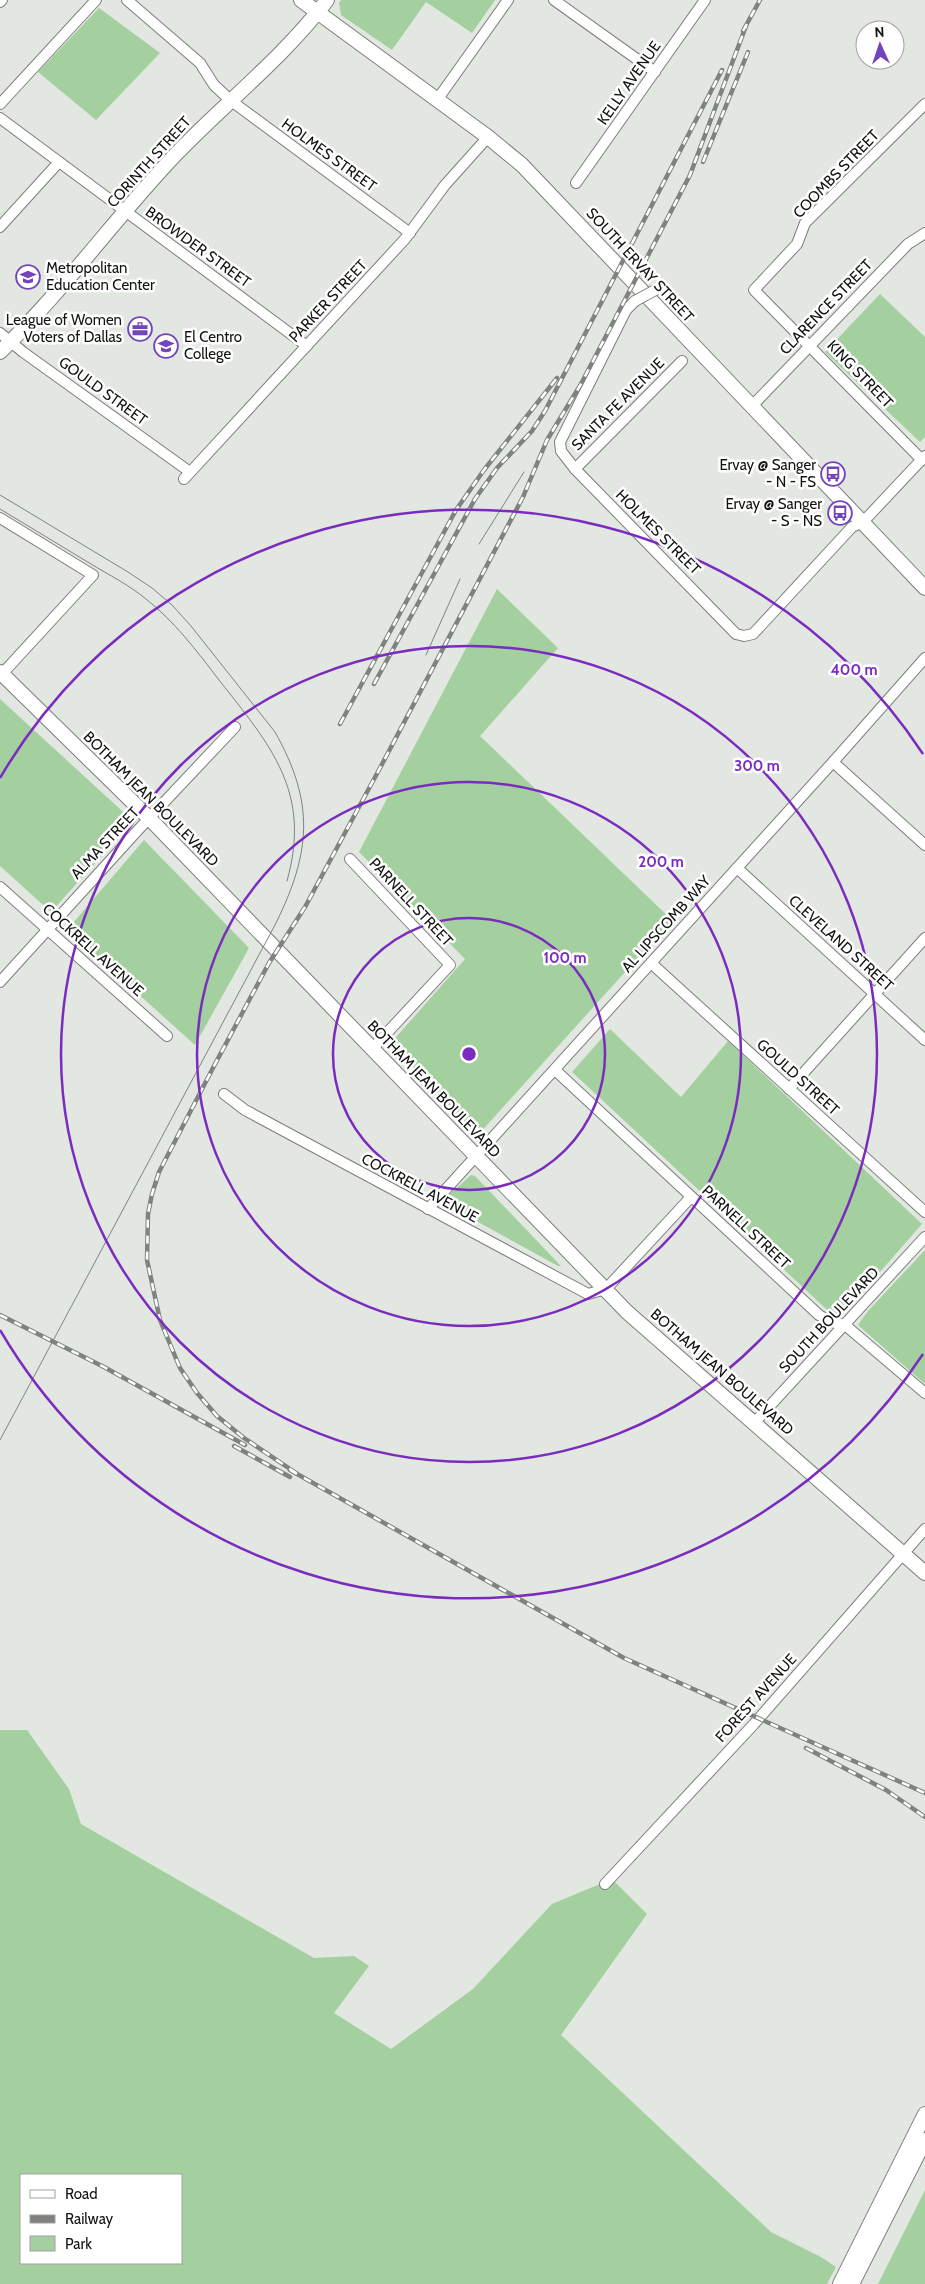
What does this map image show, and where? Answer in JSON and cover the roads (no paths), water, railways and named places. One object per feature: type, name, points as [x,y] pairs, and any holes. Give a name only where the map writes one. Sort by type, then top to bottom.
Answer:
[{"type":"main road","name":"SOUTH ERVAY STREET","points":[[301,0],[488,137],[522,166],[925,588]]},
{"type":"main road","name":"CORINTH STREET","points":[[3,342],[69,280],[125,212],[177,154],[291,42],[327,0]]},
{"type":"main road","name":"BOTHAM JEAN BOULEVARD","points":[[1,673],[149,818],[628,1312],[903,1554]]},
{"type":"main road","points":[[903,1554],[925,1573]]},
{"type":"main road","points":[[840,2284],[925,2114]]},
{"type":"main road","points":[[852,2284],[925,2140]]},
{"type":"street","points":[[0,104],[96,0]]},
{"type":"street","name":"HOLMES STREET","points":[[127,0],[200,63],[214,85],[230,100],[410,233]]},
{"type":"street","points":[[437,100],[508,0]]},
{"type":"street","points":[[554,0],[655,72]]},
{"type":"street","name":"KELLY AVENUE","points":[[576,183],[705,0]]},
{"type":"street","name":"COOMBS STREET","points":[[754,290],[797,244],[805,223],[925,104]]},
{"type":"street","name":"BROWDER STREET","points":[[0,118],[307,346]]},
{"type":"street","name":"PARKER STREET","points":[[187,476],[410,233],[433,200],[488,137]]},
{"type":"street","points":[[0,227],[59,162]]},
{"type":"street","name":"CLARENCE STREET","points":[[752,406],[908,244],[925,233]]},
{"type":"street","name":"HOLMES STREET","points":[[659,288],[635,301],[626,310],[560,442],[561,451],[575,469],[731,629],[744,636],[753,634],[852,527],[863,522]]},
{"type":"street","name":"KING STREET","points":[[754,290],[923,458]]},
{"type":"street","name":"GOULD STREET","points":[[3,342],[187,476]]},
{"type":"street","name":"SANTA FE AVENUE","points":[[575,469],[682,361]]},
{"type":"street","points":[[863,522],[923,458]]},
{"type":"street","points":[[0,518],[93,575],[1,673]]},
{"type":"street","name":"AL LIPSCOMB WAY","points":[[428,1209],[834,762],[925,658]]},
{"type":"street","name":"ALMA STREET","points":[[0,982],[149,818],[235,727]]},
{"type":"street","points":[[834,762],[925,845]]},
{"type":"street","name":"PARNELL STREET","points":[[350,859],[450,965],[372,1049]]},
{"type":"street","name":"CLEVELAND STREET","points":[[737,868],[925,1040]]},
{"type":"street","name":"COCKRELL AVENUE","points":[[0,887],[167,1036]]},
{"type":"street","points":[[788,1089],[925,938]]},
{"type":"street","name":"GOULD STREET","points":[[651,963],[925,1212]]},
{"type":"street","name":"PARNELL STREET","points":[[555,1070],[819,1315],[831,1322],[845,1325],[925,1393]]},
{"type":"street","name":"COCKRELL AVENUE","points":[[224,1094],[245,1110],[580,1292],[588,1294],[606,1289]]},
{"type":"street","points":[[606,1289],[691,1197]]},
{"type":"street","name":"SOUTH BOULEVARD","points":[[754,1423],[925,1237]]},
{"type":"street","name":"FOREST AVENUE","points":[[604,1884],[754,1724],[925,1529]]},
{"type":"tram line","points":[[479,544],[524,472]]},
{"type":"tram line","points":[[0,495],[128,572],[152,588],[172,605],[191,626],[275,732],[297,782],[304,828],[302,850],[296,873],[276,923],[0,1440]]},
{"type":"tram line","points":[[0,509],[146,599],[185,637],[238,704],[270,749],[282,772],[290,796],[294,821],[293,850],[287,881]]},
{"type":"tram line","points":[[426,655],[460,579]]},
{"type":"railway","points":[[743,31],[760,0]]},
{"type":"railway","points":[[296,1473],[244,1438],[217,1416],[197,1393],[180,1368],[160,1320],[147,1260],[148,1214],[152,1194],[159,1172],[214,1066],[269,963],[305,907],[380,768],[523,497],[547,440],[581,384],[690,175],[746,26]]},
{"type":"railway","points":[[703,162],[748,52]]},
{"type":"railway","points":[[374,684],[475,499],[497,468],[532,431],[545,411],[722,70]]},
{"type":"railway","points":[[340,724],[456,510],[484,470],[557,378]]},
{"type":"railway","points":[[0,1315],[104,1367],[245,1445]]},
{"type":"railway","points":[[234,1446],[290,1477]]},
{"type":"railway","points":[[290,1470],[624,1658],[925,1793]]},
{"type":"railway","points":[[806,1748],[886,1790],[925,1817]]},
{"type":"place","name":"Metropolitan Education Center","points":[[28,277]]},
{"type":"place","name":"League of Women Voters of Dallas","points":[[140,329]]},
{"type":"place","name":"El Centro College","points":[[166,346]]},
{"type":"place","name":"Ervay @ Sanger - N - FS","points":[[833,474]]},
{"type":"place","name":"Ervay @ Sanger - S - NS","points":[[840,513]]}]
